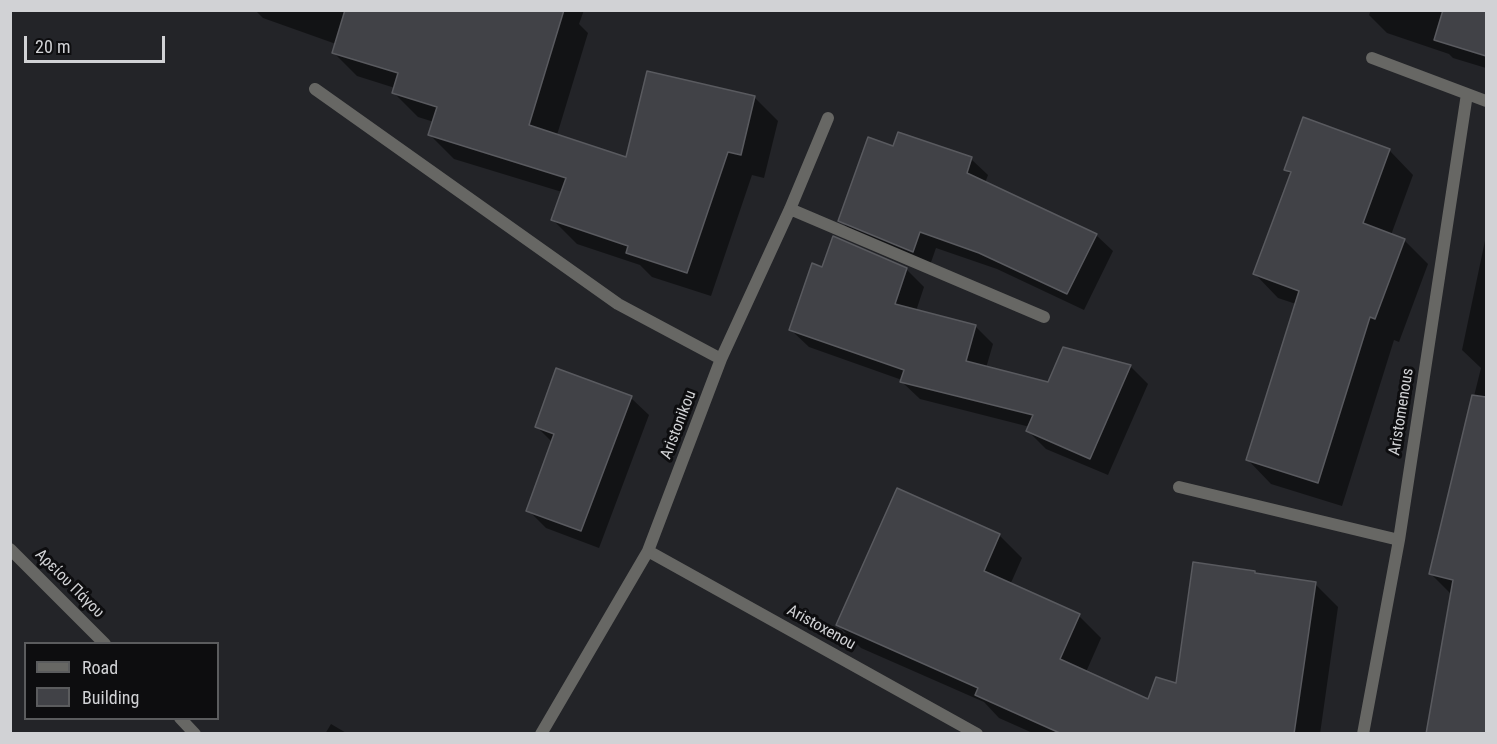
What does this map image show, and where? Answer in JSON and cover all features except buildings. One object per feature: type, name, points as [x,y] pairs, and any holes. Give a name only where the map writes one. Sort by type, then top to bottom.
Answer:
[{"type":"street","points":[[1372,58],[1486,101]]},
{"type":"street","points":[[315,89],[618,304],[721,359]]},
{"type":"street","name":"Aristomenous","points":[[1363,734],[1399,540],[1467,94]]},
{"type":"street","name":"Aristonikou","points":[[541,734],[648,551],[721,359],[790,209],[828,118]]},
{"type":"street","points":[[790,209],[1044,317]]},
{"type":"street","points":[[1179,487],[1399,540]]},
{"type":"street","name":"Αρείου Πάγου","points":[[10,549],[103,642]]},
{"type":"street","name":"Aristoxenou","points":[[648,551],[977,734]]},
{"type":"street","points":[[182,720],[195,734]]}]
